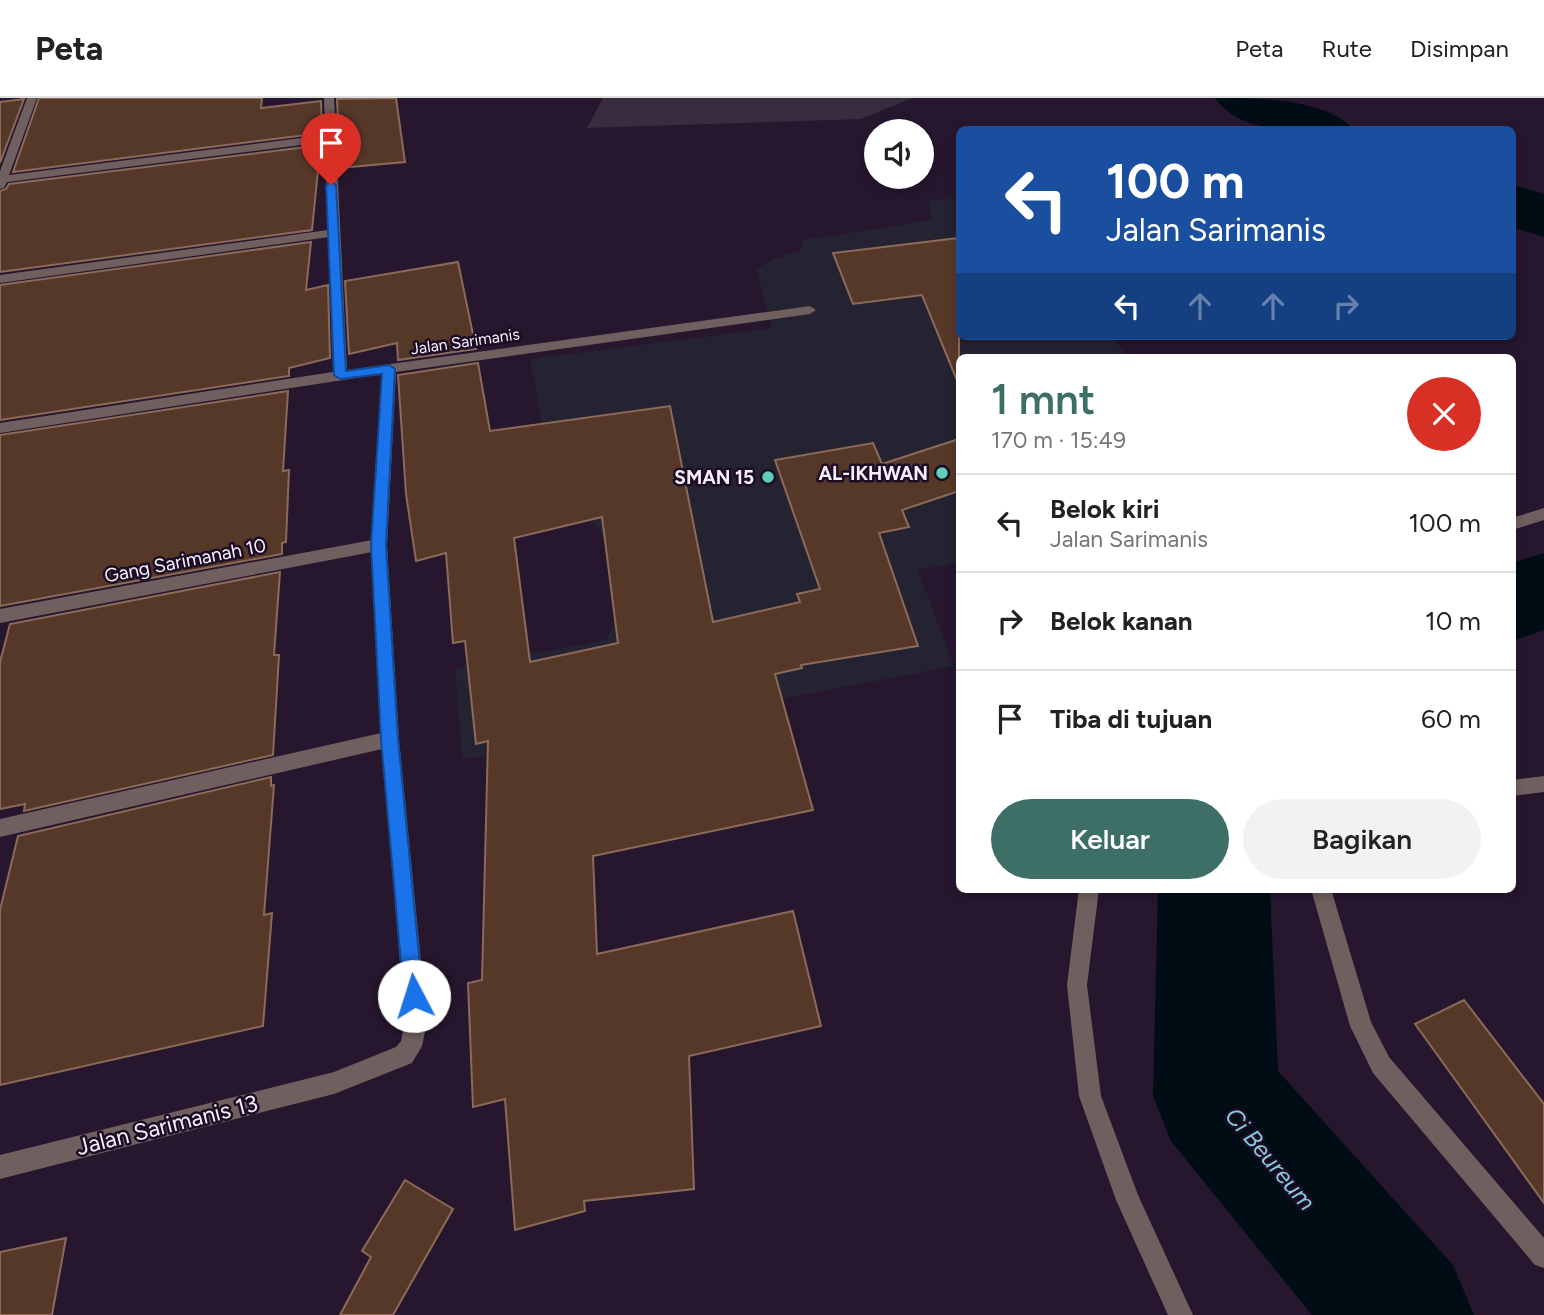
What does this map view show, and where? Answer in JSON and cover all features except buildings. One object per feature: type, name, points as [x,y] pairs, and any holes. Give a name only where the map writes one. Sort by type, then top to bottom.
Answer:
[{"type":"street","points":[[32,98],[1,182],[329,138]]},
{"type":"street","points":[[328,98],[340,375]]},
{"type":"street","points":[[0,279],[333,233]]},
{"type":"street","name":"Jalan Sarimanis","points":[[0,428],[340,375],[810,310]]},
{"type":"street","name":"Jalan Sarimanis 13","points":[[0,1167],[334,1083],[404,1055],[411,1046],[416,1022],[390,739],[379,545],[389,369]]},
{"type":"street","points":[[1516,523],[1544,514]]},
{"type":"street","name":"Gang Sarimanah 10","points":[[0,617],[379,545]]},
{"type":"street","points":[[0,828],[390,739]]},
{"type":"street","points":[[1516,788],[1544,784]]},
{"type":"street","points":[[1088,893],[1077,985],[1090,1096],[1128,1200],[1181,1315]]},
{"type":"street","points":[[1322,893],[1361,1026],[1381,1065],[1544,1256]]},
{"type":"shaded area","points":[[603,98],[912,98],[861,119],[587,128]]},
{"type":"shaded area","name":"SMAN 15","points":[[956,198],[956,340],[1116,340],[1126,354],[956,354],[956,563],[918,570],[954,666],[462,760],[455,668],[606,640],[641,567],[602,535],[579,497],[542,426],[530,359],[772,328],[756,269],[773,259],[800,251],[804,240],[932,220],[929,201]]},
{"type":"waterway","name":"Ci Beureum","points":[[1244,98],[1314,126]]},
{"type":"waterway","name":"Ci Beureum","points":[[1516,206],[1544,217]]},
{"type":"waterway","name":"Ci Beureum","points":[[1516,602],[1544,589]]},
{"type":"waterway","name":"Ci Beureum","points":[[1214,893],[1216,1096],[1403,1315]]},
{"type":"place","name":"AL-IKHWAN","points":[[942,473]]},
{"type":"place","name":"SMAN 15","points":[[768,477]]},
{"type":"route","points":[[331,185],[340,375],[389,369],[379,545],[390,739],[414,996]]}]
